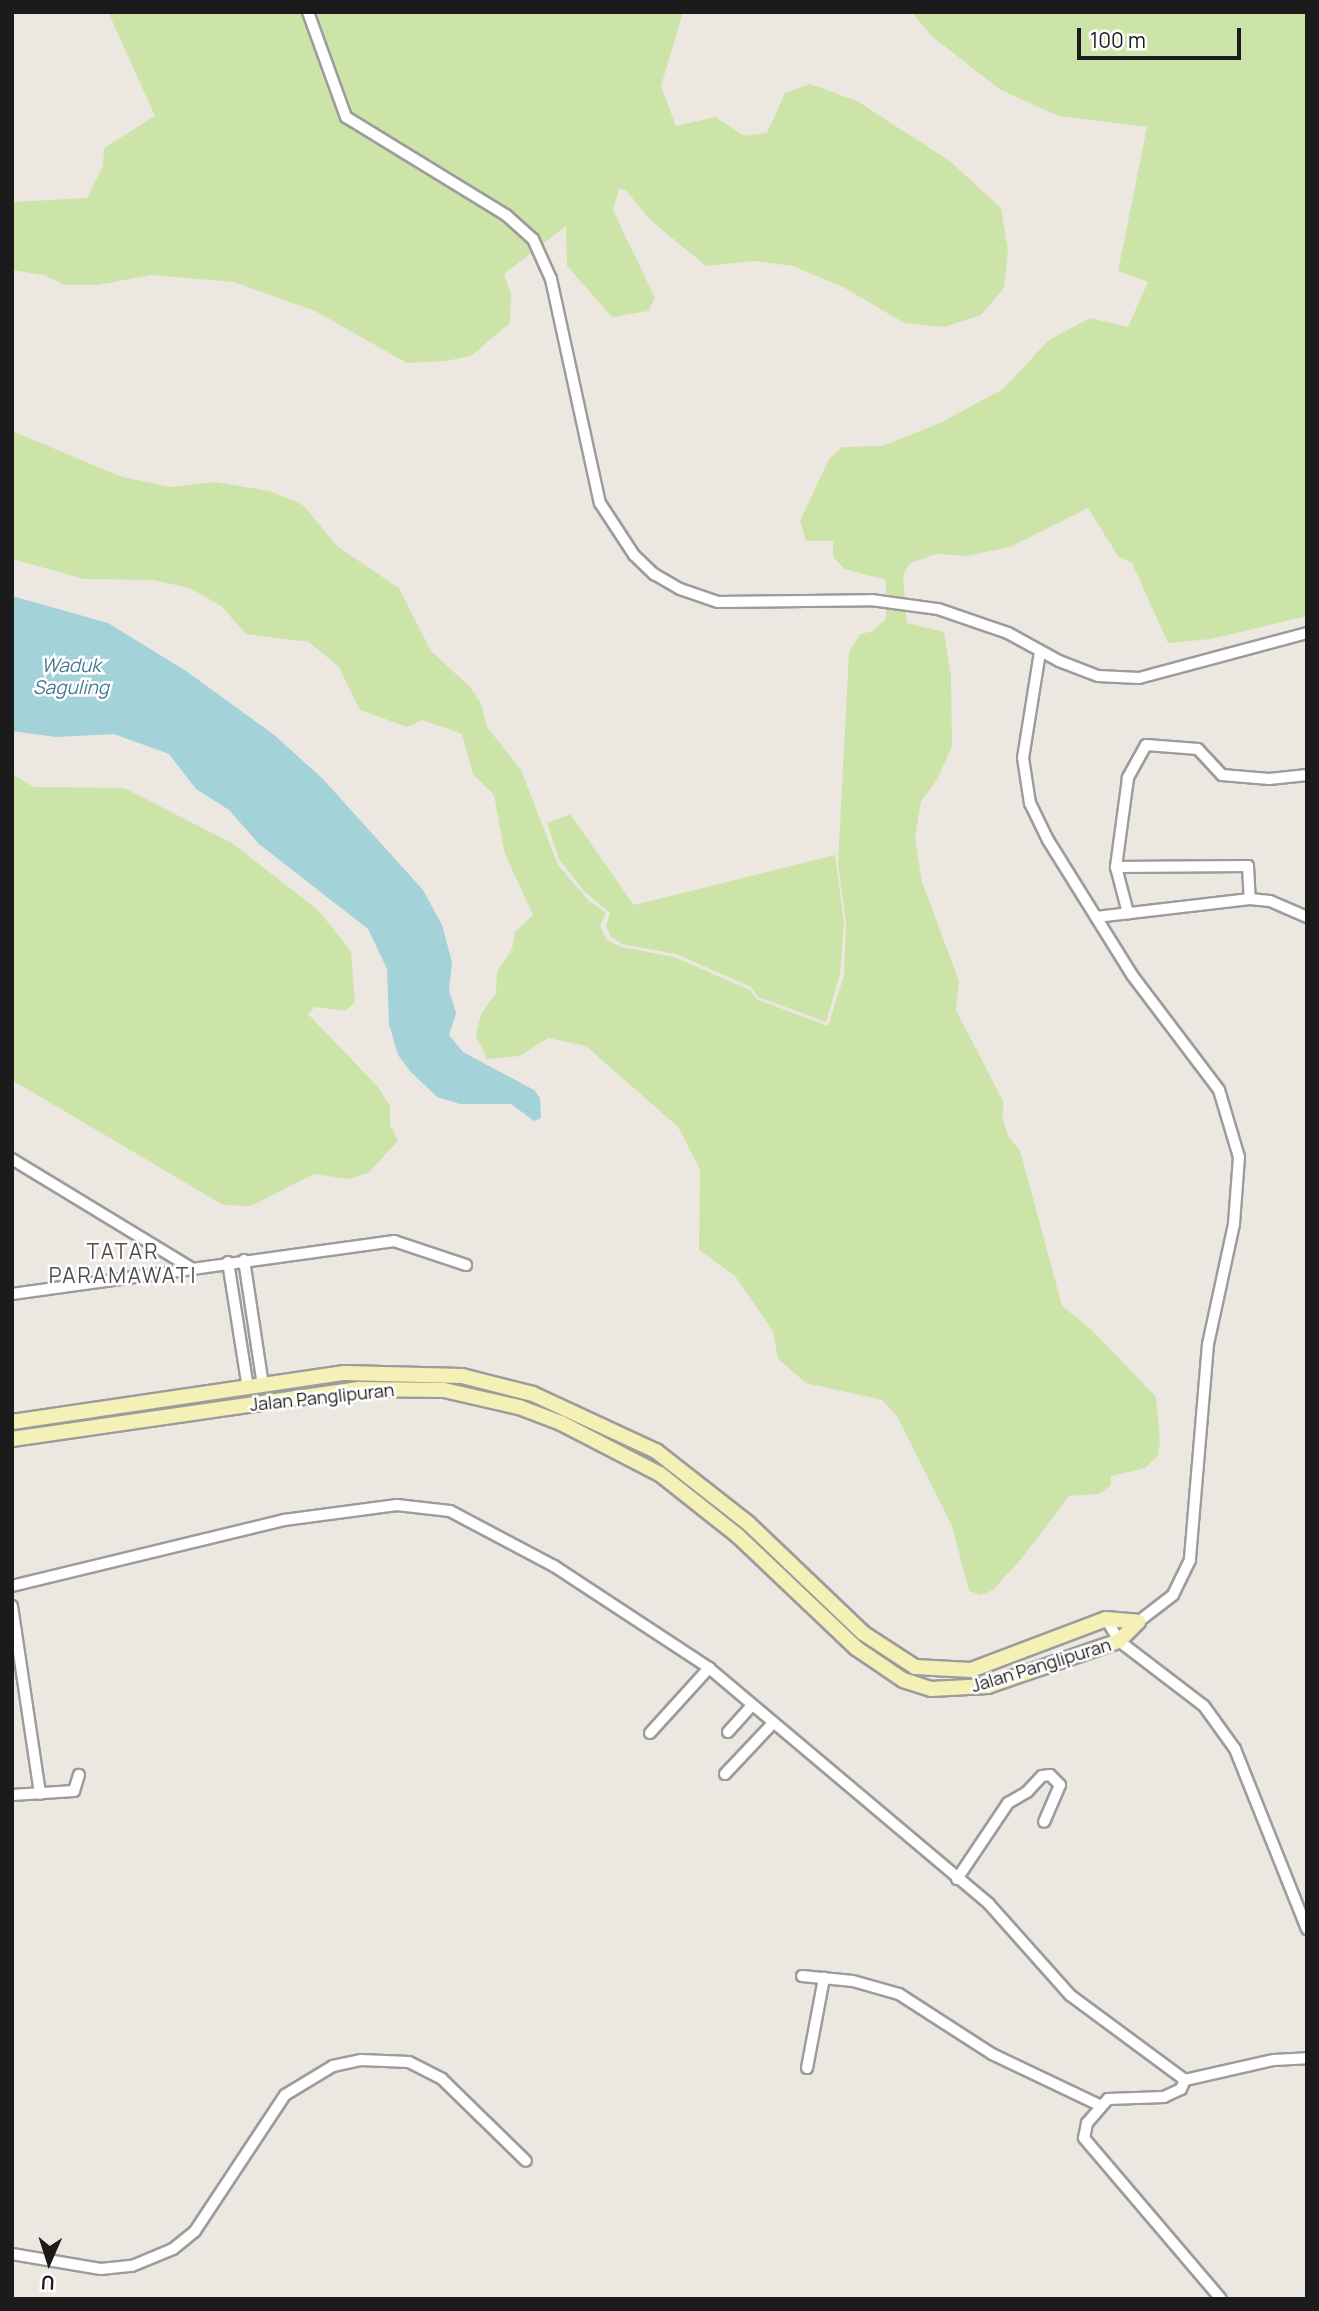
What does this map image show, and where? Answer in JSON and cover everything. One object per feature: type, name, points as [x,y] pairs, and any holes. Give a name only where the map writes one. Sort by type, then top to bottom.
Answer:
[{"type":"main road","name":"Jalan Panglipuran","points":[[12,1422],[344,1373],[398,1371],[496,1382],[628,1435],[687,1473],[749,1524],[863,1633],[915,1667],[971,1670],[1106,1619],[1138,1622]]},
{"type":"main road","name":"Jalan Panglipuran","points":[[12,1439],[360,1389],[444,1390],[519,1407],[614,1446],[681,1488],[737,1535],[869,1658],[903,1680],[931,1689],[988,1686],[1119,1641],[1138,1622]]},
{"type":"main road","points":[[69,1414],[71,1430]]},
{"type":"main road","points":[[737,1535],[749,1524]]},
{"type":"street","points":[[308,12],[346,117],[506,215],[534,239],[551,279],[600,503],[634,555],[654,574],[680,589],[718,602],[871,600],[938,609],[1008,633],[1040,652],[1098,676],[1139,678],[1307,634]]},
{"type":"street","points":[[1040,652],[1023,758],[1030,803],[1132,975],[1180,1032],[1219,1090],[1239,1157],[1234,1224],[1208,1344],[1190,1560],[1173,1595],[1138,1622]]},
{"type":"street","points":[[1128,913],[1116,867],[1128,778],[1146,745],[1198,749],[1222,775],[1269,779],[1307,775]]},
{"type":"street","points":[[1116,867],[1248,866],[1250,899]]},
{"type":"street","points":[[1096,917],[1250,899],[1270,901],[1307,917]]},
{"type":"street","points":[[12,1159],[191,1268]]},
{"type":"street","points":[[12,1286],[18,1294],[228,1262],[394,1241],[466,1265]]},
{"type":"street","points":[[244,1260],[255,1387]]},
{"type":"street","points":[[228,1262],[255,1387]]},
{"type":"street","points":[[12,1586],[284,1520],[397,1505],[435,1507],[554,1566],[709,1668],[989,1904],[1070,1996],[1185,2080],[1274,2060],[1307,2059]]},
{"type":"street","points":[[12,1606],[40,1794]]},
{"type":"street","points":[[1106,1619],[1119,1641],[1204,1706],[1236,1749],[1307,1929]]},
{"type":"street","points":[[650,1733],[709,1668]]},
{"type":"street","points":[[728,1732],[752,1705]]},
{"type":"street","points":[[725,1774],[773,1723]]},
{"type":"street","points":[[12,1795],[74,1791],[79,1774]]},
{"type":"street","points":[[957,1879],[1008,1803],[1027,1792],[1042,1776],[1050,1775],[1060,1785],[1044,1822]]},
{"type":"street","points":[[802,1976],[870,1984],[899,1994],[992,2054],[1101,2106]]},
{"type":"street","points":[[807,2068],[824,1978]]},
{"type":"street","points":[[12,2254],[101,2269],[132,2266],[164,2254],[195,2231],[285,2095],[333,2066],[361,2060],[409,2062],[442,2079],[526,2161]]},
{"type":"street","points":[[1185,2080],[1181,2090],[1170,2095],[1113,2098],[1101,2106],[1087,2123],[1087,2143],[1221,2299]]},
{"type":"green space","points":[[108,12],[683,12],[661,86],[676,126],[715,117],[744,136],[767,133],[785,93],[810,84],[857,101],[951,162],[1001,208],[1008,250],[1004,288],[981,315],[944,327],[904,323],[845,288],[793,266],[754,261],[706,266],[649,219],[626,190],[619,189],[613,210],[655,298],[648,311],[612,317],[567,266],[566,226],[504,274],[511,294],[510,323],[471,356],[446,361],[407,363],[315,311],[234,282],[151,275],[98,285],[65,285],[44,275],[12,270],[12,202],[87,198],[103,166],[104,148],[155,116]]},
{"type":"green space","points":[[911,12],[1307,12],[1307,616],[1211,639],[1168,643],[1132,563],[1118,556],[1088,508],[1010,547],[966,556],[936,554],[909,564],[903,575],[907,623],[944,632],[951,676],[952,746],[937,780],[921,801],[915,838],[922,882],[959,981],[956,1010],[1004,1103],[1002,1115],[1008,1136],[1020,1150],[1062,1306],[1092,1330],[1156,1397],[1160,1441],[1158,1456],[1145,1468],[1111,1476],[1111,1485],[1099,1494],[1069,1496],[1022,1558],[993,1590],[981,1595],[969,1591],[952,1526],[897,1416],[882,1400],[806,1383],[778,1359],[773,1331],[735,1276],[699,1250],[700,1169],[678,1127],[586,1046],[548,1038],[520,1056],[487,1059],[476,1036],[481,1014],[496,993],[497,972],[512,949],[515,932],[533,915],[505,854],[494,795],[473,774],[462,734],[422,720],[407,727],[360,710],[339,667],[309,642],[246,634],[221,606],[190,588],[152,580],[84,579],[12,559],[12,431],[122,477],[171,487],[215,482],[270,491],[303,505],[338,547],[399,588],[431,651],[469,686],[481,703],[487,727],[521,770],[558,865],[589,901],[606,913],[600,926],[607,940],[621,947],[674,957],[750,990],[756,999],[828,1026],[844,975],[846,922],[838,864],[849,652],[860,634],[873,631],[886,619],[886,580],[845,569],[833,557],[833,541],[806,541],[800,521],[829,459],[842,447],[883,446],[940,423],[1003,389],[1049,340],[1090,318],[1128,327],[1148,282],[1118,271],[1147,127],[1058,116],[999,89],[933,37]]},
{"type":"green space","points":[[12,774],[34,787],[124,788],[232,843],[318,910],[351,951],[355,1002],[345,1011],[315,1007],[308,1014],[378,1087],[390,1106],[390,1125],[398,1141],[368,1173],[348,1179],[314,1174],[251,1206],[223,1205],[12,1080]]},
{"type":"green space","points":[[570,814],[634,905],[835,855],[844,922],[840,974],[826,1022],[758,997],[751,987],[676,954],[622,944],[611,937],[606,926],[610,913],[584,891],[559,859],[547,823]]},
{"type":"water","name":"Waduk Saguling","points":[[12,596],[108,623],[186,671],[273,734],[322,778],[423,890],[442,925],[452,962],[449,990],[456,1013],[449,1035],[463,1052],[534,1090],[540,1098],[541,1118],[534,1121],[511,1104],[460,1104],[437,1097],[410,1071],[398,1055],[389,1024],[387,969],[368,929],[259,844],[229,810],[196,789],[169,754],[114,734],[56,737],[12,731]]},
{"type":"district","name":"TATAR PARAMAWATI","points":[[123,1263]]}]
